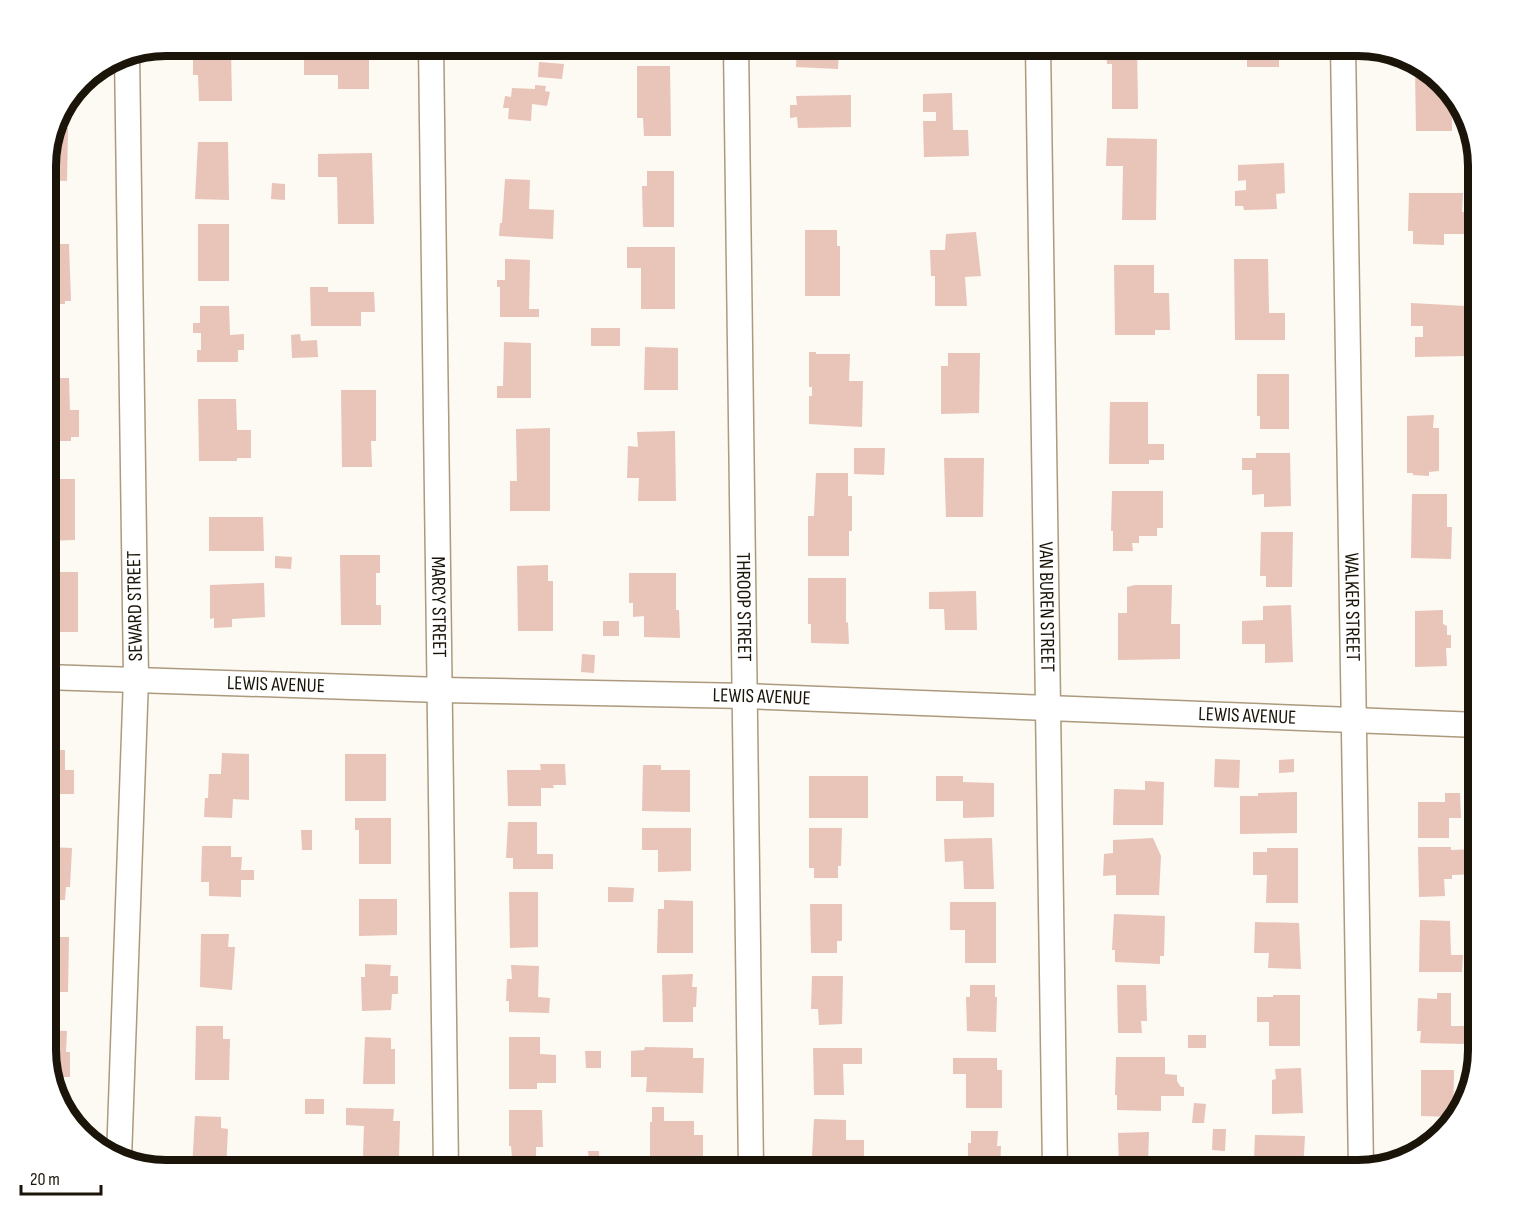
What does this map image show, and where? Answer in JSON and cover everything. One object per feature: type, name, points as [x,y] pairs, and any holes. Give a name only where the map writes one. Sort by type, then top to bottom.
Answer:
[{"type":"street","name":"MARCY STREET","points":[[431,56],[446,1160]]},
{"type":"street","name":"THROOP STREET","points":[[736,56],[751,1160]]},
{"type":"street","name":"VAN BUREN STREET","points":[[1038,56],[1055,1160]]},
{"type":"street","name":"WALKER STREET","points":[[1342,56],[1360,998],[1361,1160]]},
{"type":"street","name":"SEWARD STREET","points":[[119,1149],[136,678],[127,62]]},
{"type":"street","name":"LEWIS AVENUE","points":[[56,676],[441,690],[746,696],[1468,725]]},
{"type":"building","points":[[193,56],[231,56],[232,101],[199,101],[198,75],[193,75]]},
{"type":"building","points":[[304,56],[369,56],[369,89],[338,89],[338,75],[304,75]]},
{"type":"building","points":[[796,56],[839,56],[838,69],[796,67]]},
{"type":"building","points":[[1107,56],[1137,56],[1138,109],[1112,109],[1112,64],[1107,64]]},
{"type":"building","points":[[1247,56],[1279,56],[1279,67],[1247,67]]},
{"type":"building","points":[[539,62],[564,64],[562,79],[538,77]]},
{"type":"building","points":[[637,66],[670,66],[671,136],[644,136],[643,118],[637,118]]},
{"type":"building","points":[[1415,72],[1435,88],[1452,110],[1452,131],[1416,131]]},
{"type":"building","points":[[535,85],[546,86],[545,91],[550,92],[547,106],[532,104],[531,121],[508,119],[509,108],[503,108],[505,96],[511,97],[512,88],[535,89]]},
{"type":"building","points":[[952,93],[953,130],[968,130],[969,156],[924,157],[923,121],[936,121],[936,112],[923,112],[923,94]]},
{"type":"building","points":[[851,95],[851,127],[798,128],[797,117],[790,118],[790,105],[797,105],[796,96]]},
{"type":"building","points":[[62,128],[68,128],[67,181],[56,180],[56,159]]},
{"type":"building","points":[[1107,138],[1157,139],[1156,220],[1122,220],[1123,166],[1106,166]]},
{"type":"building","points":[[198,142],[228,142],[229,200],[195,199]]},
{"type":"building","points":[[372,153],[374,224],[338,224],[337,177],[318,177],[318,154]]},
{"type":"building","points":[[1284,163],[1285,193],[1276,194],[1277,209],[1244,210],[1243,206],[1235,206],[1235,191],[1246,190],[1246,180],[1238,181],[1238,165]]},
{"type":"building","points":[[647,171],[674,171],[674,227],[643,227],[642,186],[647,186]]},
{"type":"building","points":[[505,179],[530,180],[529,209],[554,210],[553,239],[499,236]]},
{"type":"building","points":[[272,183],[285,184],[285,200],[271,199]]},
{"type":"building","points":[[1409,193],[1463,193],[1462,212],[1467,212],[1466,234],[1444,234],[1444,245],[1413,244],[1413,231],[1408,231]]},
{"type":"building","points":[[198,224],[229,224],[229,281],[198,281]]},
{"type":"building","points":[[805,230],[837,230],[837,246],[840,246],[840,296],[805,296]]},
{"type":"building","points":[[976,232],[981,276],[965,277],[967,306],[935,306],[935,276],[931,276],[930,250],[945,250],[946,234]]},
{"type":"building","points":[[56,244],[69,244],[71,301],[65,301],[65,304],[56,304]]},
{"type":"building","points":[[627,247],[675,247],[675,309],[641,309],[641,268],[627,268]]},
{"type":"building","points":[[505,259],[530,260],[529,309],[539,309],[539,317],[500,317],[500,287],[497,287],[497,280],[505,280]]},
{"type":"building","points":[[1234,259],[1268,259],[1269,313],[1285,313],[1285,340],[1235,340]]},
{"type":"building","points":[[1114,265],[1154,265],[1154,293],[1169,293],[1170,330],[1155,330],[1155,335],[1115,335]]},
{"type":"building","points":[[310,287],[328,287],[328,292],[374,292],[375,312],[361,312],[361,326],[311,326]]},
{"type":"building","points":[[1411,303],[1466,306],[1465,356],[1415,357],[1415,337],[1423,337],[1423,326],[1411,326]]},
{"type":"building","points":[[200,306],[229,306],[230,335],[244,334],[244,350],[238,350],[238,362],[197,362],[197,350],[201,350],[201,333],[193,333],[193,323],[200,323]]},
{"type":"building","points":[[591,328],[620,328],[620,346],[591,346]]},
{"type":"building","points":[[300,334],[301,341],[317,340],[318,357],[292,358],[291,335]]},
{"type":"building","points":[[504,342],[531,343],[531,398],[497,398],[497,386],[503,386]]},
{"type":"building","points":[[645,347],[678,348],[678,390],[644,390]]},
{"type":"building","points":[[809,352],[850,354],[849,381],[863,381],[862,427],[809,424],[809,396],[812,396],[812,387],[809,387]]},
{"type":"building","points":[[948,353],[980,353],[979,413],[941,414],[941,366],[948,366]]},
{"type":"building","points":[[1257,374],[1289,374],[1289,429],[1260,429],[1260,416],[1257,416]]},
{"type":"building","points":[[56,378],[69,378],[70,410],[79,410],[79,437],[71,437],[71,441],[56,441]]},
{"type":"building","points":[[341,390],[376,390],[376,441],[371,441],[372,467],[342,467]]},
{"type":"building","points":[[198,399],[236,399],[237,430],[251,430],[251,458],[237,458],[237,461],[199,461]]},
{"type":"building","points":[[1110,402],[1148,402],[1148,444],[1164,444],[1164,460],[1149,460],[1149,464],[1109,464]]},
{"type":"building","points":[[1434,415],[1433,428],[1439,428],[1439,471],[1429,472],[1429,476],[1407,473],[1407,416]]},
{"type":"building","points":[[550,428],[550,511],[510,511],[510,481],[517,481],[516,429]]},
{"type":"building","points":[[675,431],[676,501],[638,501],[639,478],[627,478],[628,446],[638,447],[637,432]]},
{"type":"building","points":[[854,448],[885,448],[884,475],[854,474]]},
{"type":"building","points":[[1256,453],[1290,453],[1291,506],[1264,507],[1264,494],[1252,495],[1252,470],[1242,470],[1242,458],[1256,458]]},
{"type":"building","points":[[944,458],[984,458],[983,517],[946,517]]},
{"type":"building","points":[[816,473],[848,473],[848,496],[852,496],[849,556],[808,556],[808,516],[814,516]]},
{"type":"building","points":[[56,479],[75,479],[75,540],[56,541]]},
{"type":"building","points":[[1112,491],[1163,491],[1163,528],[1157,528],[1157,536],[1139,536],[1139,543],[1132,543],[1133,551],[1113,551]]},
{"type":"building","points":[[1412,494],[1447,494],[1447,527],[1452,527],[1451,559],[1411,558]]},
{"type":"building","points":[[209,517],[263,517],[264,551],[209,551]]},
{"type":"building","points":[[1261,532],[1293,532],[1292,587],[1266,587],[1266,576],[1260,576]]},
{"type":"building","points":[[340,555],[380,555],[380,573],[376,573],[376,605],[381,605],[381,625],[341,625]]},
{"type":"building","points":[[275,556],[292,557],[291,569],[275,568]]},
{"type":"building","points":[[548,565],[548,581],[553,581],[553,631],[518,631],[517,566]]},
{"type":"building","points":[[56,572],[78,572],[78,632],[56,632]]},
{"type":"building","points":[[629,573],[676,573],[676,610],[679,610],[680,638],[644,637],[644,616],[633,617],[633,603],[629,603]]},
{"type":"building","points":[[808,578],[846,578],[846,623],[848,622],[849,644],[811,643],[811,624],[808,624]]},
{"type":"building","points":[[264,583],[265,617],[232,619],[232,627],[214,628],[214,618],[210,619],[210,585]]},
{"type":"building","points":[[1172,585],[1171,624],[1180,624],[1180,659],[1118,660],[1118,613],[1127,613],[1127,587]]},
{"type":"building","points":[[976,591],[977,630],[945,630],[944,609],[929,609],[929,592]]},
{"type":"building","points":[[1291,605],[1293,662],[1265,663],[1265,644],[1242,644],[1242,621],[1263,620],[1263,606]]},
{"type":"building","points":[[1443,610],[1443,624],[1447,626],[1447,635],[1451,635],[1451,648],[1446,648],[1447,666],[1415,667],[1415,611]]},
{"type":"building","points":[[603,621],[619,621],[619,636],[603,636]]},
{"type":"building","points":[[582,654],[595,655],[594,673],[581,672]]},
{"type":"building","points":[[56,750],[65,750],[65,770],[74,770],[74,794],[56,794]]},
{"type":"building","points":[[222,753],[249,754],[249,800],[233,799],[232,818],[204,817],[209,774],[221,774]]},
{"type":"building","points":[[345,754],[386,754],[386,801],[345,801]]},
{"type":"building","points":[[1215,759],[1240,760],[1239,788],[1214,787]]},
{"type":"building","points":[[1294,759],[1294,772],[1279,773],[1279,760]]},
{"type":"building","points":[[540,764],[565,764],[566,785],[541,788],[541,806],[508,806],[507,770],[541,770]]},
{"type":"building","points":[[643,765],[661,765],[661,770],[690,770],[690,812],[642,811]]},
{"type":"building","points":[[809,776],[868,776],[868,818],[809,818]]},
{"type":"building","points":[[936,776],[963,776],[963,782],[994,783],[994,817],[963,818],[963,801],[936,801]]},
{"type":"building","points":[[1145,781],[1164,782],[1163,825],[1113,825],[1114,789],[1145,790]]},
{"type":"building","points":[[1297,792],[1297,833],[1240,834],[1240,796]]},
{"type":"building","points":[[1445,793],[1460,793],[1461,818],[1449,818],[1449,838],[1418,838],[1418,802],[1445,802]]},
{"type":"building","points":[[355,818],[391,818],[391,864],[359,864],[359,830],[355,830]]},
{"type":"building","points":[[508,822],[537,822],[537,854],[553,854],[553,869],[513,869],[513,858],[506,858]]},
{"type":"building","points":[[642,828],[691,828],[691,871],[658,872],[658,850],[642,850]]},
{"type":"building","points":[[809,828],[842,828],[841,866],[838,866],[838,878],[814,878],[814,868],[809,868]]},
{"type":"building","points":[[301,830],[312,830],[312,850],[302,850]]},
{"type":"building","points":[[992,838],[994,889],[964,889],[963,861],[945,862],[944,839]]},
{"type":"building","points":[[1153,838],[1161,856],[1159,895],[1116,895],[1116,875],[1103,876],[1104,854],[1113,853],[1113,840]]},
{"type":"building","points":[[202,846],[231,846],[231,857],[242,857],[241,870],[254,870],[254,880],[241,880],[241,897],[209,896],[209,882],[201,882]]},
{"type":"building","points":[[56,847],[72,848],[70,887],[66,887],[65,900],[56,900]]},
{"type":"building","points":[[1418,847],[1468,849],[1468,874],[1452,875],[1452,879],[1444,879],[1445,896],[1419,897]]},
{"type":"building","points":[[1267,848],[1298,848],[1298,903],[1266,903],[1267,875],[1253,875],[1253,852],[1267,852]]},
{"type":"building","points":[[608,887],[634,888],[633,902],[608,902]]},
{"type":"building","points":[[509,892],[538,892],[538,947],[510,948]]},
{"type":"building","points":[[359,899],[397,899],[397,935],[359,936]]},
{"type":"building","points":[[664,900],[693,901],[693,953],[657,953],[658,909],[664,909]]},
{"type":"building","points":[[950,902],[996,902],[996,963],[965,963],[965,930],[950,930]]},
{"type":"building","points":[[810,904],[842,904],[842,941],[837,941],[837,953],[811,953]]},
{"type":"building","points":[[1114,914],[1165,916],[1164,956],[1160,956],[1160,964],[1115,962],[1115,950],[1112,950]]},
{"type":"building","points":[[1420,920],[1450,921],[1451,955],[1463,955],[1462,972],[1419,972]]},
{"type":"building","points":[[1255,922],[1299,923],[1301,969],[1268,968],[1269,953],[1254,953]]},
{"type":"building","points":[[201,934],[229,934],[228,947],[235,947],[232,990],[200,987]]},
{"type":"building","points":[[56,937],[69,937],[68,992],[56,992]]},
{"type":"building","points":[[365,964],[391,965],[390,976],[398,976],[398,994],[392,994],[391,1010],[362,1011],[361,977],[365,977]]},
{"type":"building","points":[[511,965],[539,966],[538,997],[550,998],[549,1013],[509,1012],[509,1001],[506,1001],[507,979],[512,979]]},
{"type":"building","points":[[693,974],[692,987],[697,987],[693,1022],[663,1022],[662,975]]},
{"type":"building","points":[[812,976],[843,976],[842,1024],[819,1025],[818,1009],[811,1009]]},
{"type":"building","points":[[970,985],[995,985],[996,1032],[967,1031],[966,997],[970,997]]},
{"type":"building","points":[[1117,985],[1146,985],[1147,1021],[1141,1021],[1142,1033],[1118,1033]]},
{"type":"building","points":[[1437,993],[1451,993],[1451,1026],[1466,1026],[1465,1044],[1420,1043],[1421,1031],[1417,1031],[1418,998],[1437,999]]},
{"type":"building","points":[[1273,995],[1300,995],[1300,1046],[1269,1046],[1269,1022],[1257,1022],[1257,997],[1273,997]]},
{"type":"building","points":[[56,1002],[58,1002],[58,1015],[56,1015]]},
{"type":"building","points":[[196,1026],[223,1026],[223,1039],[230,1039],[229,1080],[195,1080]]},
{"type":"building","points":[[56,1030],[67,1031],[66,1052],[70,1052],[70,1077],[63,1077],[62,1088],[56,1056]]},
{"type":"building","points":[[1188,1035],[1206,1035],[1206,1048],[1188,1048]]},
{"type":"building","points":[[365,1037],[391,1038],[391,1049],[395,1049],[395,1084],[363,1084]]},
{"type":"building","points":[[509,1037],[540,1037],[540,1054],[556,1055],[556,1083],[537,1083],[537,1089],[509,1089]]},
{"type":"building","points":[[645,1047],[693,1048],[693,1058],[704,1058],[703,1093],[646,1092],[647,1077],[631,1077],[631,1051],[644,1050]]},
{"type":"building","points":[[813,1048],[862,1048],[862,1064],[843,1064],[844,1095],[814,1095]]},
{"type":"building","points":[[585,1051],[601,1051],[601,1068],[586,1068]]},
{"type":"building","points":[[1116,1057],[1165,1057],[1165,1074],[1177,1075],[1177,1081],[1181,1087],[1184,1087],[1184,1096],[1161,1096],[1161,1111],[1117,1110]]},
{"type":"building","points":[[953,1058],[997,1058],[997,1070],[1002,1070],[1002,1108],[966,1108],[966,1074],[953,1074]]},
{"type":"building","points":[[1301,1068],[1303,1113],[1272,1114],[1272,1080],[1276,1079],[1275,1069]]},
{"type":"building","points":[[1421,1070],[1454,1070],[1453,1103],[1449,1110],[1444,1117],[1421,1116]]},
{"type":"building","points":[[305,1099],[324,1099],[324,1114],[305,1114]]},
{"type":"building","points":[[1194,1103],[1206,1104],[1204,1123],[1192,1123]]},
{"type":"building","points":[[652,1107],[664,1107],[664,1121],[694,1121],[694,1135],[703,1135],[703,1160],[650,1160],[650,1122],[652,1122]]},
{"type":"building","points":[[346,1108],[394,1109],[393,1121],[400,1121],[399,1157],[363,1156],[364,1126],[346,1125]]},
{"type":"building","points":[[509,1110],[542,1110],[543,1147],[536,1147],[536,1158],[512,1158],[511,1146],[509,1146]]},
{"type":"building","points":[[195,1116],[221,1117],[221,1128],[228,1129],[226,1160],[193,1160]]},
{"type":"building","points":[[814,1119],[846,1120],[846,1140],[864,1140],[864,1160],[814,1160],[812,1156]]},
{"type":"building","points":[[1213,1129],[1226,1129],[1225,1151],[1212,1150]]},
{"type":"building","points":[[971,1131],[998,1131],[997,1146],[1001,1146],[1000,1160],[968,1160],[968,1143],[971,1143]]},
{"type":"building","points":[[1149,1132],[1148,1160],[1119,1160],[1118,1133]]},
{"type":"building","points":[[1255,1135],[1305,1136],[1304,1160],[1254,1160]]},
{"type":"building","points":[[588,1151],[599,1151],[599,1160],[589,1160]]}]
